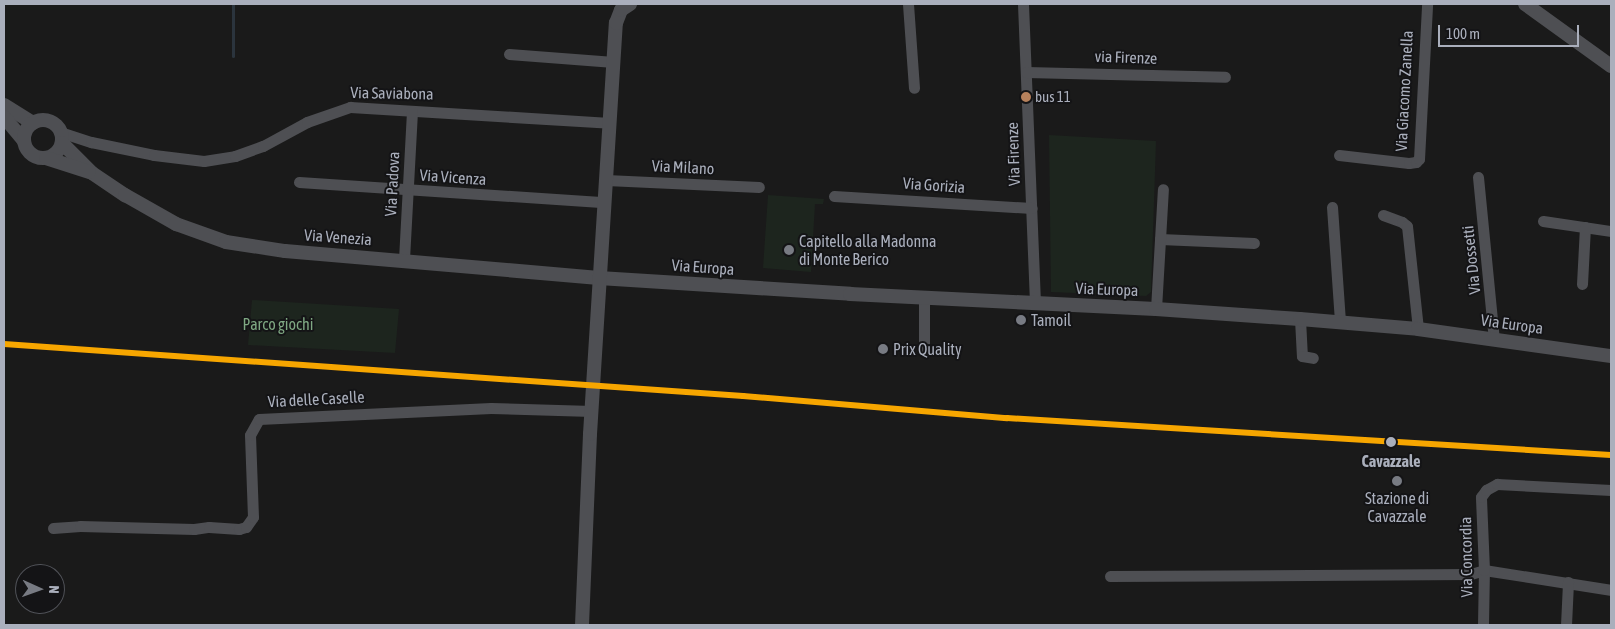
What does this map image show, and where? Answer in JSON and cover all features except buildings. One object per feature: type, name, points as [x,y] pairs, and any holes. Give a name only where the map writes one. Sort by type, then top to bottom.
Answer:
[{"type":"street","points":[[582,625],[599,278],[616,23],[621,10],[630,4]]},
{"type":"street","points":[[908,4],[914,88]]},
{"type":"street","name":"Via Firenze","points":[[1023,4],[1035,303]]},
{"type":"street","name":"Via Giacomo Zanella","points":[[1339,155],[1409,163],[1416,162],[1419,159],[1427,4]]},
{"type":"street","points":[[1525,4],[1611,66]]},
{"type":"street","points":[[509,54],[614,62]]},
{"type":"street","name":"via Firenze","points":[[1026,72],[1225,77]]},
{"type":"street","points":[[4,106],[33,122],[25,132],[24,141]]},
{"type":"street","name":"Via Saviabona","points":[[33,122],[47,120],[53,123],[61,138],[154,155],[204,160],[235,156],[263,146],[308,122],[350,107],[610,123]]},
{"type":"street","name":"Via Padova","points":[[404,259],[412,110]]},
{"type":"street","points":[[4,117],[24,141],[29,153],[40,158],[46,158],[56,153],[61,138]]},
{"type":"street","name":"Via Venezia","points":[[61,138],[92,173],[125,196],[176,224],[226,242],[285,251],[404,259],[599,278]]},
{"type":"street","name":"Via Venezia","points":[[46,158],[92,173]]},
{"type":"street","name":"Via Dossetti","points":[[1478,177],[1494,339]]},
{"type":"street","name":"Via Milano","points":[[606,180],[759,187]]},
{"type":"street","name":"Via Vicenza","points":[[299,182],[604,202]]},
{"type":"street","points":[[1156,308],[1163,189]]},
{"type":"street","name":"Via Gorizia","points":[[834,196],[1032,208]]},
{"type":"street","points":[[1332,207],[1340,322]]},
{"type":"street","points":[[1383,215],[1402,222],[1407,226],[1418,330]]},
{"type":"street","points":[[1543,222],[1611,231]]},
{"type":"street","points":[[1582,284],[1585,227]]},
{"type":"street","points":[[1160,239],[1254,243]]},
{"type":"street","name":"Via Europa","points":[[599,278],[924,298],[1156,308],[1340,322],[1494,339],[1611,356]]},
{"type":"street","points":[[924,298],[924,351]]},
{"type":"street","points":[[1300,319],[1302,356],[1313,358]]},
{"type":"street","name":"Via delle Caselle","points":[[53,528],[80,526],[194,529],[209,527],[239,530],[246,527],[254,517],[250,435],[259,419],[491,408],[592,411]]},
{"type":"street","name":"Via Concordia","points":[[1482,625],[1484,570],[1481,497],[1486,490],[1497,484],[1611,490]]},
{"type":"street","points":[[1110,576],[1471,574],[1484,570],[1611,590]]},
{"type":"street","points":[[1566,625],[1568,582]]},
{"type":"green space","points":[[1049,135],[1156,141],[1151,292],[1146,296],[1051,292]]},
{"type":"green space","points":[[768,195],[824,199],[823,204],[815,204],[811,272],[763,268]]},
{"type":"green space","name":"Parco giochi","points":[[252,300],[399,309],[395,353],[248,345]]},
{"type":"waterway","points":[[233,4],[233,56]]},
{"type":"transit line","points":[[4,344],[743,396],[1007,418],[1611,455]]},
{"type":"place","name":"bus 11","points":[[1026,97]]},
{"type":"place","name":"Capitello alla Madonna di Monte Berico","points":[[789,250]]},
{"type":"place","name":"Tamoil","points":[[1021,320]]},
{"type":"place","name":"Prix Quality","points":[[883,349]]},
{"type":"place","name":"Cavazzale","points":[[1391,442]]},
{"type":"place","name":"Stazione di Cavazzale","points":[[1397,481]]}]
